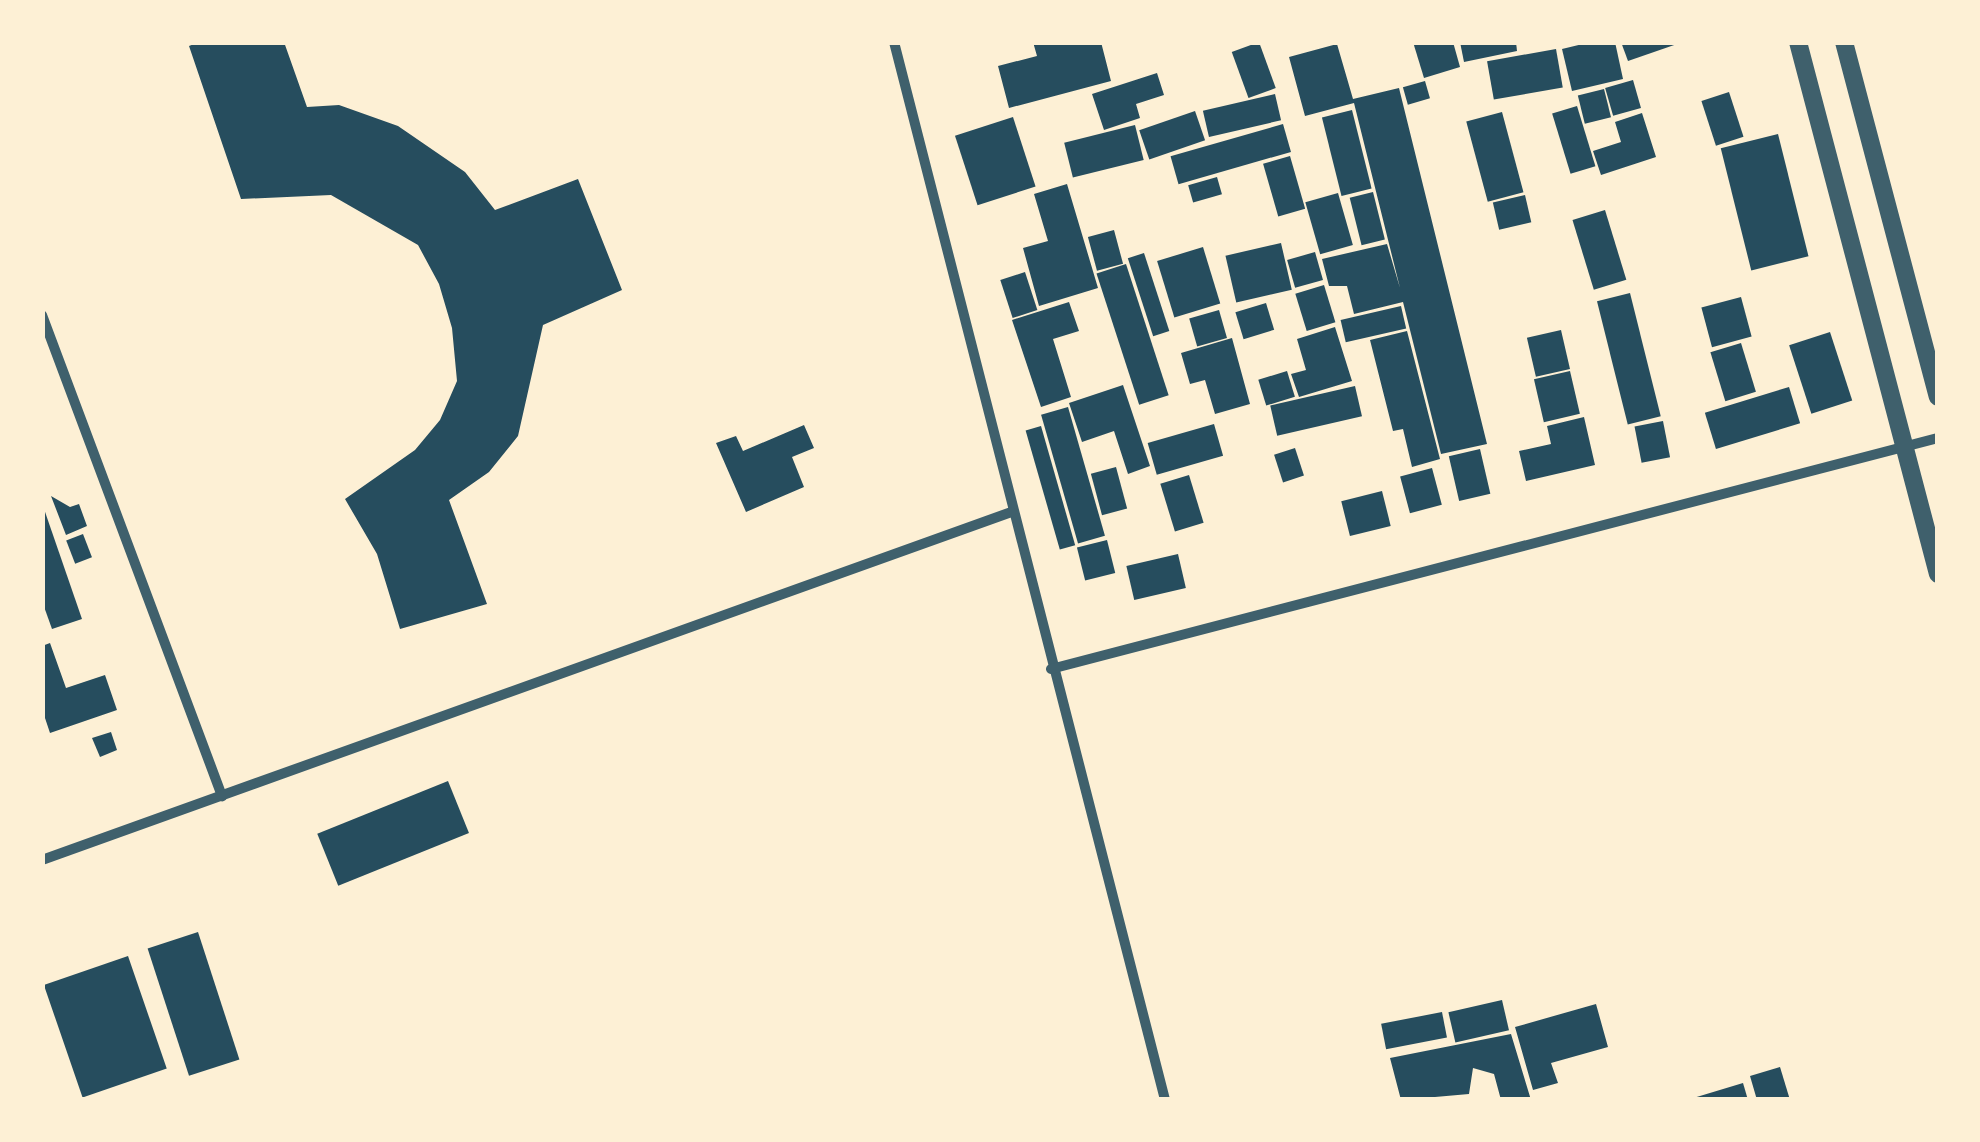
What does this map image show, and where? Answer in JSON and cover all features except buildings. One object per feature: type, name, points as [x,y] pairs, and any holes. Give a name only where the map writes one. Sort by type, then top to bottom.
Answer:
[{"type":"street","points":[[894,42],[1051,669],[1165,1100]]},
{"type":"street","points":[[1798,42],[1938,574]]},
{"type":"street","points":[[1844,42],[1938,397]]},
{"type":"street","points":[[42,315],[222,796]]},
{"type":"street","points":[[1051,669],[1938,438]]},
{"type":"street","points":[[42,860],[1011,512]]}]
